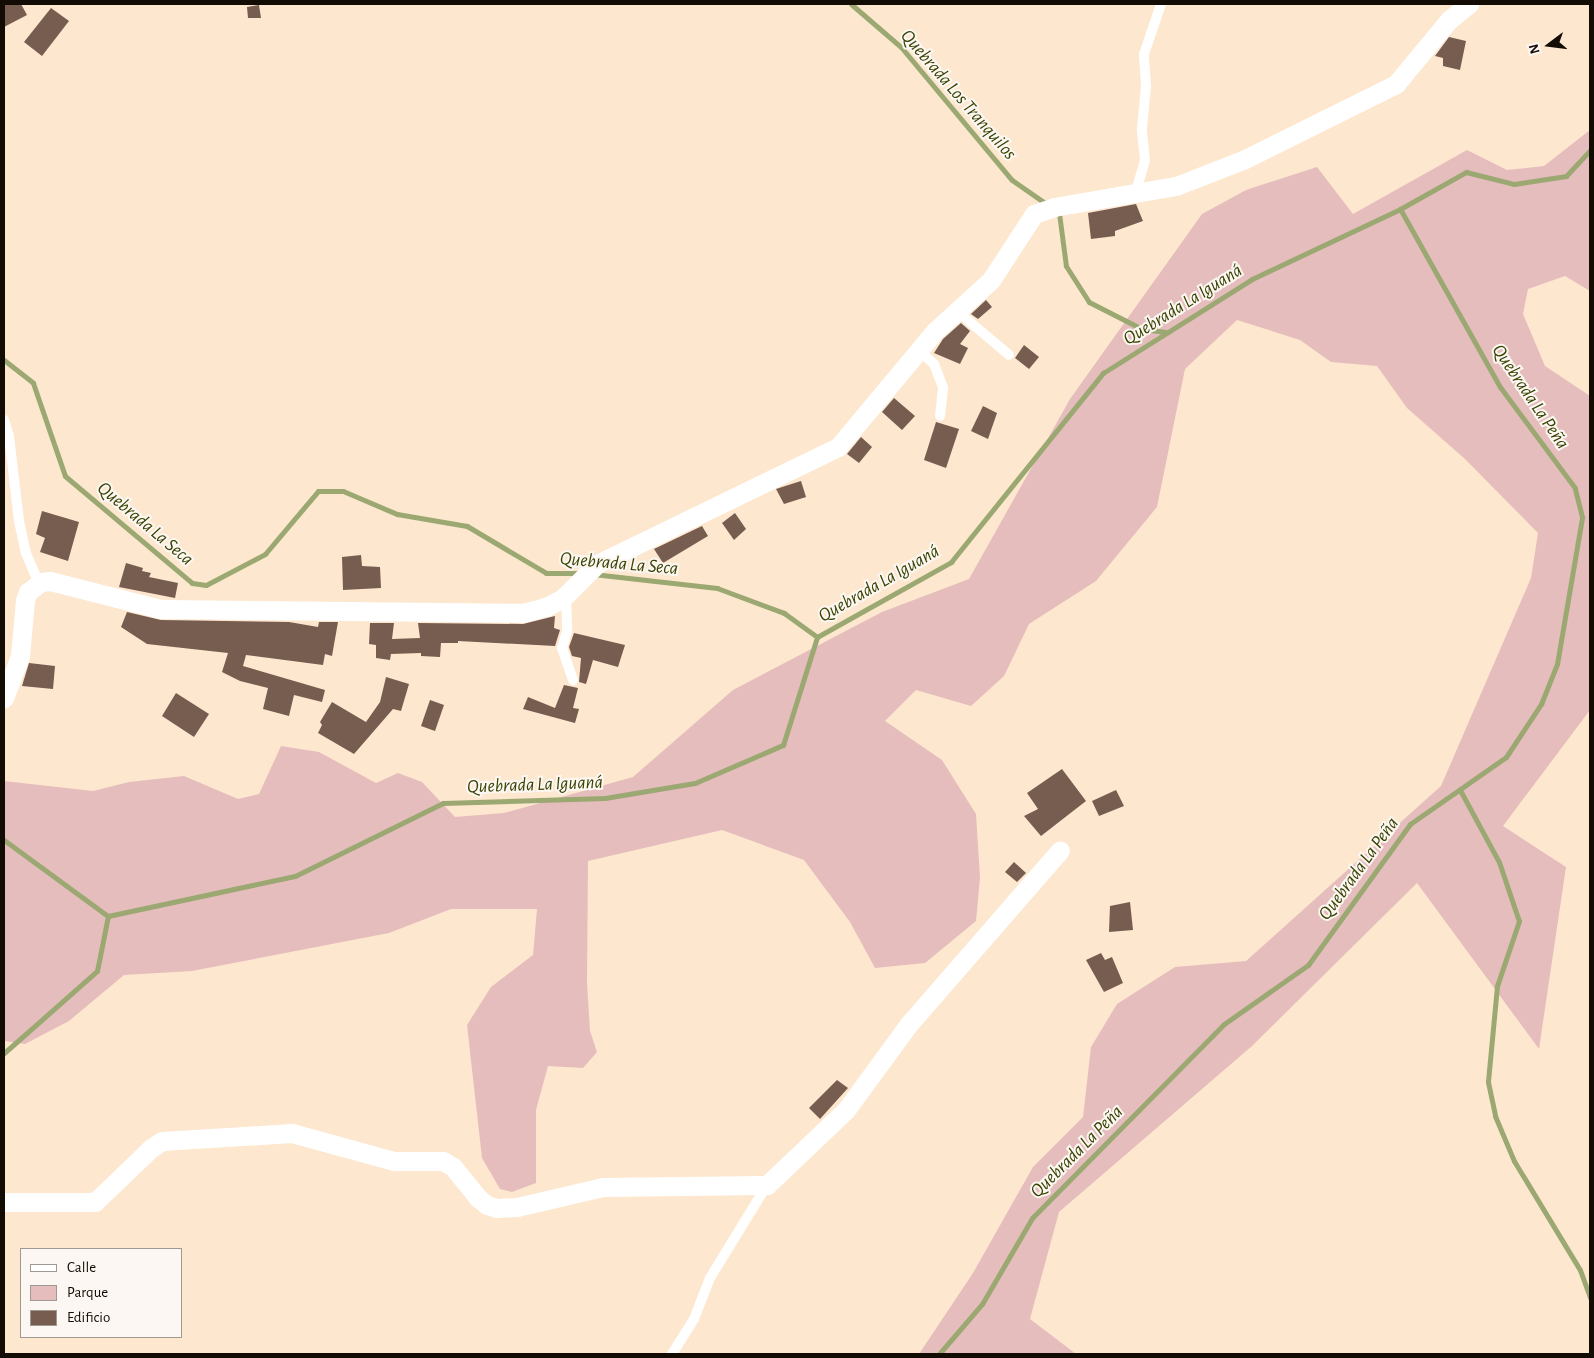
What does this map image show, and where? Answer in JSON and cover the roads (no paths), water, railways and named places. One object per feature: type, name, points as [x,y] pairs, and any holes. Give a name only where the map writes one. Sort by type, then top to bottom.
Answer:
[{"type":"street","points":[[4,698],[20,656],[25,600],[28,592],[39,584],[50,581],[161,609],[523,613],[546,607],[566,595],[597,564],[833,451],[919,350],[991,280],[1034,214],[1054,207],[1134,196],[1192,181],[1243,160],[1396,84],[1449,20],[1469,4]]},
{"type":"street","points":[[4,1202],[94,1202],[150,1149],[162,1141],[292,1134],[394,1161],[443,1161],[453,1166],[487,1206],[497,1208],[517,1207],[603,1187],[767,1185],[846,1110],[909,1024],[1060,850]]},
{"type":"lane","points":[[1134,196],[1146,160],[1142,124],[1146,86],[1144,54],[1161,4]]},
{"type":"lane","points":[[957,311],[1009,355]]},
{"type":"lane","points":[[919,350],[934,364],[943,388],[940,416]]},
{"type":"lane","points":[[4,420],[9,436],[19,521],[26,553],[39,584]]},
{"type":"lane","points":[[566,595],[567,631],[562,648],[573,680]]},
{"type":"lane","points":[[672,1354],[694,1319],[710,1278],[767,1185]]},
{"type":"waterway","name":"Quebrada Los Tranquilos","points":[[851,4],[901,47],[1012,180],[1045,203]]},
{"type":"waterway","name":"Quebrada La Iguaná","points":[[4,1053],[97,971],[108,916],[295,876],[443,803],[605,798],[695,783],[783,745],[817,637],[951,562],[1103,373],[1252,279],[1400,209],[1466,172],[1514,184],[1566,176],[1590,150]]},
{"type":"waterway","name":"Quebrada La Peña","points":[[939,1354],[982,1304],[1032,1218],[1224,1024],[1308,965],[1410,824],[1506,757],[1541,704],[1557,664],[1582,517],[1575,488],[1500,387],[1400,209]]},
{"type":"waterway","name":"Quebrada Los Tranquilos","points":[[1059,213],[1066,266],[1089,302],[1142,329],[1168,332]]},
{"type":"waterway","name":"Quebrada La Seca","points":[[4,360],[33,383],[65,476],[192,583],[206,585],[265,554],[318,491],[343,491],[397,514],[467,526],[546,573],[580,573]]},
{"type":"waterway","name":"Quebrada La Seca","points":[[593,574],[717,588],[784,613],[817,637]]},
{"type":"waterway","points":[[1460,790],[1499,862],[1519,921],[1497,986],[1488,1082],[1495,1116],[1514,1161],[1580,1270],[1590,1298]]},
{"type":"waterway","points":[[4,840],[108,916]]}]
